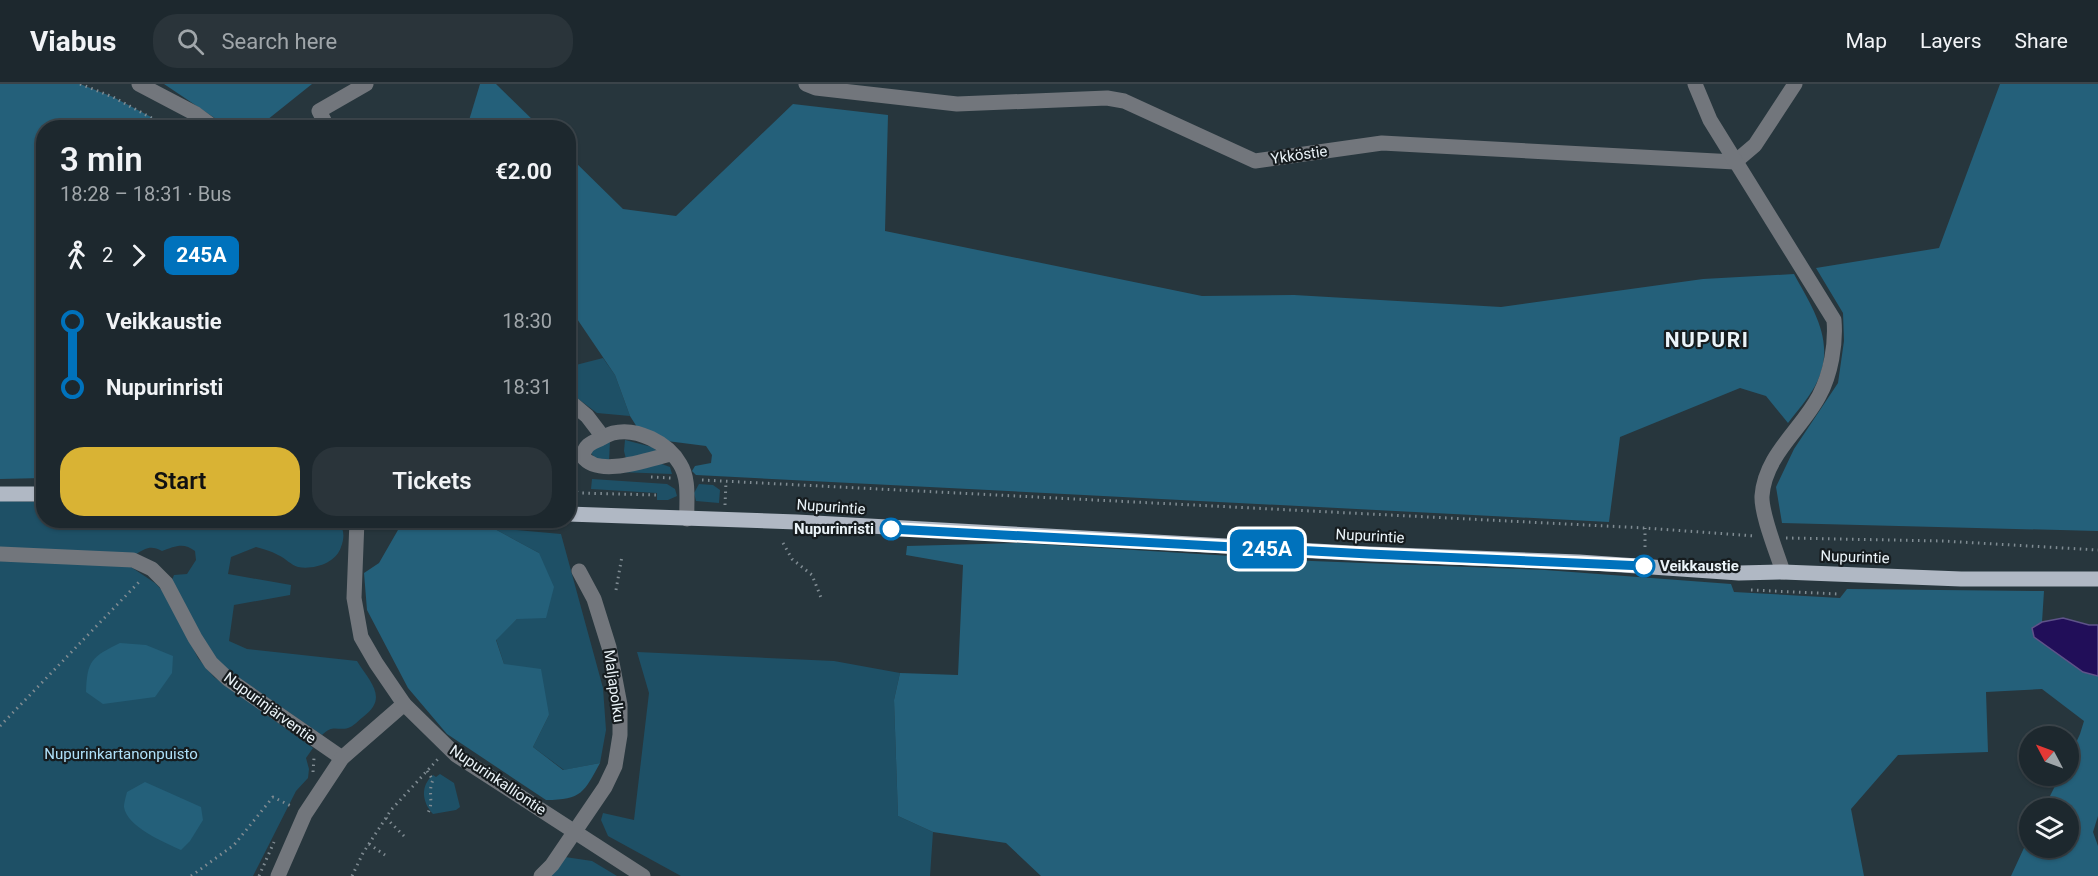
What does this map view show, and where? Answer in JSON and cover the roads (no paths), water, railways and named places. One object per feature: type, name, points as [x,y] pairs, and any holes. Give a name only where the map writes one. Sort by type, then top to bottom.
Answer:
[{"type":"main road","points":[[0,494],[36,494]]},
{"type":"main road","name":"Nupurintie","points":[[576,514],[797,522],[1369,554],[1579,562],[1739,573],[1783,572],[1961,579],[2098,579]]},
{"type":"street","points":[[139,84],[204,120]]},
{"type":"street","points":[[324,120],[319,111],[366,84]]},
{"type":"street","name":"Ykköstie","points":[[806,84],[816,88],[957,104],[1107,98],[1124,101],[1255,161],[1382,143],[1735,162]]},
{"type":"street","points":[[1695,84],[1710,120],[1822,297],[1834,320],[1836,337],[1819,396],[1783,444],[1769,468],[1762,497],[1783,572]]},
{"type":"street","points":[[1735,162],[1755,145],[1795,84]]},
{"type":"street","points":[[576,407],[587,416],[603,437]]},
{"type":"street","points":[[671,454],[616,467],[598,466],[587,462],[583,457],[584,450],[589,444],[614,433],[637,434],[662,444],[680,463],[687,479],[687,519]]},
{"type":"street","name":"Nupurinkalliontie","points":[[357,528],[354,598],[361,637],[404,704],[456,755],[643,876]]},
{"type":"street","name":"Nupurinjärventie","points":[[0,554],[133,560],[152,569],[166,583],[211,663],[228,679],[342,759]]},
{"type":"street","name":"Maljapolku","points":[[541,876],[552,865],[605,787],[615,766],[620,735],[620,705],[609,647],[594,599],[579,571]]},
{"type":"street","points":[[278,876],[305,814],[342,759],[404,704]]},
{"type":"place","name":"Nupurinristi","points":[[891,529]]},
{"type":"place","name":"Veikkaustie","points":[[1644,566]]},
{"type":"district","name":"NUPURI","points":[[1707,340]]},
{"type":"park label","name":"Nupurinkartanonpuisto","points":[[121,754]]}]
